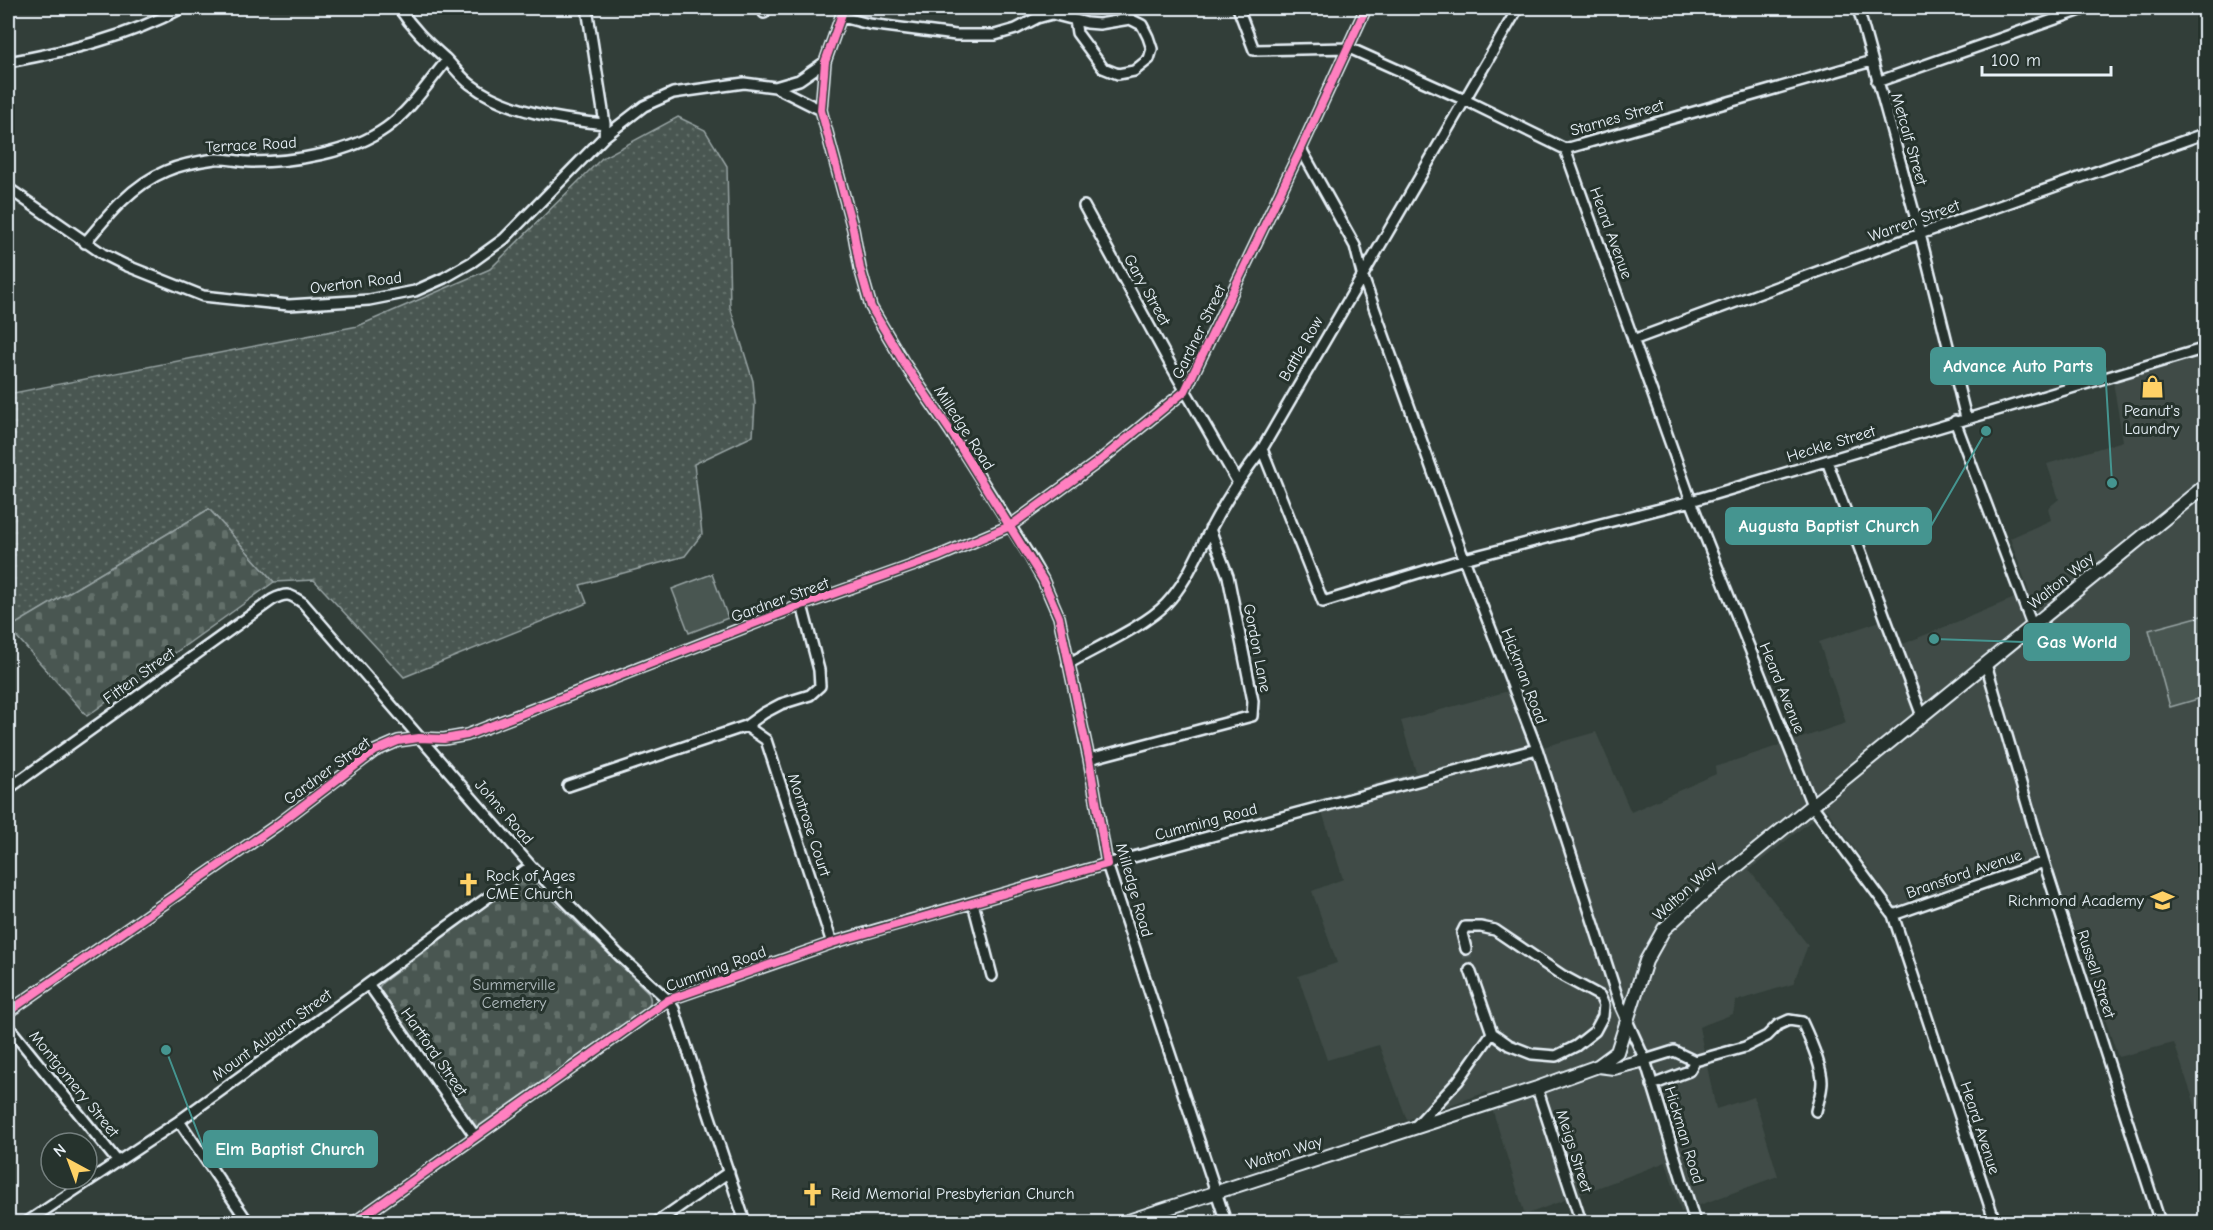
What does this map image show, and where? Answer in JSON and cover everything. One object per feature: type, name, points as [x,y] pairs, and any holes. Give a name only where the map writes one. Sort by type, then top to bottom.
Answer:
[{"type":"main road","name":"Walton Way","points":[[1125,1222],[1598,1066],[1617,1052],[1646,961],[1664,929],[1699,897],[2205,485]]},
{"type":"main road","points":[[1598,1066],[1614,1068],[1645,1060]]},
{"type":"street","points":[[8,62],[115,36],[151,24],[182,8]]},
{"type":"street","points":[[399,8],[411,27],[471,84],[505,103],[537,113],[605,124]]},
{"type":"street","points":[[587,8],[605,124],[604,137]]},
{"type":"street","points":[[1238,8],[1254,50],[1349,48]]},
{"type":"street","name":"Gardner Street","points":[[8,1012],[277,825],[375,751],[398,741],[419,738],[444,739],[467,735],[802,605],[927,561],[1010,526],[1098,462],[1185,391],[1366,8]]},
{"type":"street","name":"Battle Row","points":[[1068,664],[1164,606],[1186,580],[1210,529],[1238,481],[1262,449],[1518,8]]},
{"type":"street","name":"Metcalf Street","points":[[1858,8],[1920,234],[1966,418]]},
{"type":"street","points":[[1877,81],[2087,8]]},
{"type":"street","points":[[843,12],[868,24],[956,35],[995,35],[1052,14],[1099,24],[1130,20],[1142,25],[1152,49],[1149,60],[1134,71],[1126,73],[1118,74],[1103,68],[1077,33],[1075,20]]},
{"type":"street","name":"Milledge Road","points":[[843,12],[825,62],[821,110],[871,307],[904,363],[951,432],[1043,580],[1059,617],[1089,759],[1107,864],[1226,1222]]},
{"type":"street","name":"Starnes Street","points":[[1349,48],[1465,100],[1565,149],[1872,61]]},
{"type":"street","name":"Terrace Road","points":[[85,243],[110,213],[141,184],[166,171],[215,159],[250,162],[288,160],[324,153],[361,141],[386,129],[407,110],[447,60]]},
{"type":"street","name":"Overton Road","points":[[775,87],[799,80],[825,62]]},
{"type":"street","name":"Overton Road","points":[[8,188],[85,243],[125,265],[193,292],[212,297],[289,305],[369,300],[415,291],[462,267],[504,239],[604,137],[644,106],[674,93],[744,83],[775,87],[821,110]]},
{"type":"street","name":"Warren Street","points":[[1633,340],[1920,234],[2205,133]]},
{"type":"street","name":"Hickman Road","points":[[1301,149],[1355,246],[1362,274],[1464,559],[1537,749],[1620,1005],[1645,1060],[1695,1222]]},
{"type":"street","name":"Heard Avenue","points":[[1565,149],[1691,501],[1812,805],[1893,915],[1995,1222]]},
{"type":"street","name":"Gary Street","points":[[1084,206],[1185,391],[1238,481]]},
{"type":"street","name":"Heckle Street","points":[[1464,559],[1691,501],[2205,348]]},
{"type":"street","points":[[1955,421],[2032,625]]},
{"type":"street","points":[[1262,449],[1323,602],[1464,559]]},
{"type":"street","points":[[1827,461],[1922,716]]},
{"type":"street","name":"Gordon Lane","points":[[1089,759],[1252,716],[1253,701],[1228,576],[1210,529]]},
{"type":"street","name":"Johns Road","points":[[291,594],[303,603],[531,866],[619,955],[668,1000],[674,1009],[745,1222]]},
{"type":"street","name":"Fitten Street","points":[[8,789],[272,600],[281,595],[291,594]]},
{"type":"street","points":[[568,786],[746,726],[764,713],[810,695],[820,686],[819,670],[802,605]]},
{"type":"street","name":"Russell Street","points":[[1986,664],[2044,862],[2160,1222]]},
{"type":"street","name":"Montrose Court","points":[[746,726],[766,740],[832,943]]},
{"type":"street","name":"Cumming Road","points":[[355,1222],[668,1000],[832,943],[1107,864],[1537,749]]},
{"type":"street","name":"Bransford Avenue","points":[[1893,915],[2044,862]]},
{"type":"street","name":"Mount Auburn Street","points":[[27,1222],[179,1121],[531,866]]},
{"type":"street","points":[[973,903],[992,976]]},
{"type":"street","points":[[1466,949],[1462,933],[1465,927],[1495,930],[1563,976],[1600,996],[1604,1005],[1603,1016],[1594,1032],[1576,1046],[1556,1056],[1532,1054],[1509,1045],[1492,1033],[1470,970]]},
{"type":"street","name":"Hartford Street","points":[[369,985],[475,1136]]},
{"type":"street","points":[[1604,1005],[1620,1005]]},
{"type":"street","points":[[1645,1060],[1674,1051],[1695,1061],[1745,1047],[1767,1036],[1778,1025],[1789,1020],[1802,1022],[1809,1037],[1822,1082],[1816,1111]]},
{"type":"street","name":"Montgomery Street","points":[[8,1026],[118,1162]]},
{"type":"street","points":[[1415,1128],[1458,1081],[1492,1033]]},
{"type":"street","points":[[1652,1085],[1689,1071],[1695,1061]]},
{"type":"street","name":"Meigs Street","points":[[1537,1088],[1581,1222]]},
{"type":"street","points":[[179,1121],[248,1222]]},
{"type":"street","points":[[657,1222],[729,1172]]},
{"type":"shaded area","points":[[2205,356],[2205,1134],[2174,1043],[2118,1057],[2049,855],[1898,909],[1826,809],[1749,870],[1808,945],[1793,984],[1736,1001],[1733,1014],[1699,1027],[1716,1109],[1754,1097],[1778,1176],[1681,1212],[1666,1162],[1525,1215],[1487,1092],[1407,1120],[1379,1045],[1327,1060],[1298,976],[1337,963],[1312,891],[1343,879],[1318,799],[1416,772],[1401,721],[1519,688],[1543,747],[1596,732],[1631,812],[1716,774],[1715,767],[1846,723],[1819,642],[1892,617],[1903,644],[2029,592],[2010,538],[2051,520],[2048,508],[2059,499],[2047,464],[2123,441],[2113,382]]},
{"type":"green space","points":[[678,117],[705,130],[727,166],[730,307],[753,381],[755,404],[753,436],[694,464],[702,534],[685,556],[580,585],[587,603],[404,677],[314,580],[274,582],[209,509],[8,629],[8,394],[358,326],[490,269],[602,158]]},
{"type":"green space","points":[[209,509],[274,582],[87,716],[9,628]]},
{"type":"green space","points":[[712,574],[728,618],[689,633],[672,589]]},
{"type":"green space","points":[[2205,615],[2205,697],[2170,707],[2149,630]]},
{"type":"green space","name":"Summerville Cemetery","points":[[530,878],[647,991],[650,1002],[647,1008],[474,1129],[379,987],[522,879]]},
{"type":"tunnel","points":[[1466,949],[1470,970]]},
{"type":"cycle path","points":[[355,1222],[668,1000],[832,943],[1107,864],[1089,759],[1059,617],[1043,580],[951,432],[904,363],[871,307],[821,110],[825,62],[844,8]]},
{"type":"cycle path","points":[[8,1012],[277,825],[375,751],[398,741],[419,738],[444,739],[467,735],[802,605],[937,557],[1010,526],[1098,462],[1185,391],[1366,8]]},
{"type":"place","name":"Peanut's Laundry","points":[[2152,386]]},
{"type":"place","name":"Augusta Baptist Church","points":[[1986,431]]},
{"type":"place","name":"Advance Auto Parts","points":[[2112,483]]},
{"type":"place","name":"Gas World","points":[[1934,639]]},
{"type":"place","name":"Rock of Ages CME Church","points":[[468,885]]},
{"type":"place","name":"Richmond Academy","points":[[2162,901]]},
{"type":"place","name":"Elm Baptist Church","points":[[166,1050]]},
{"type":"place","name":"Reid Memorial Presbyterian Church","points":[[813,1194]]}]
